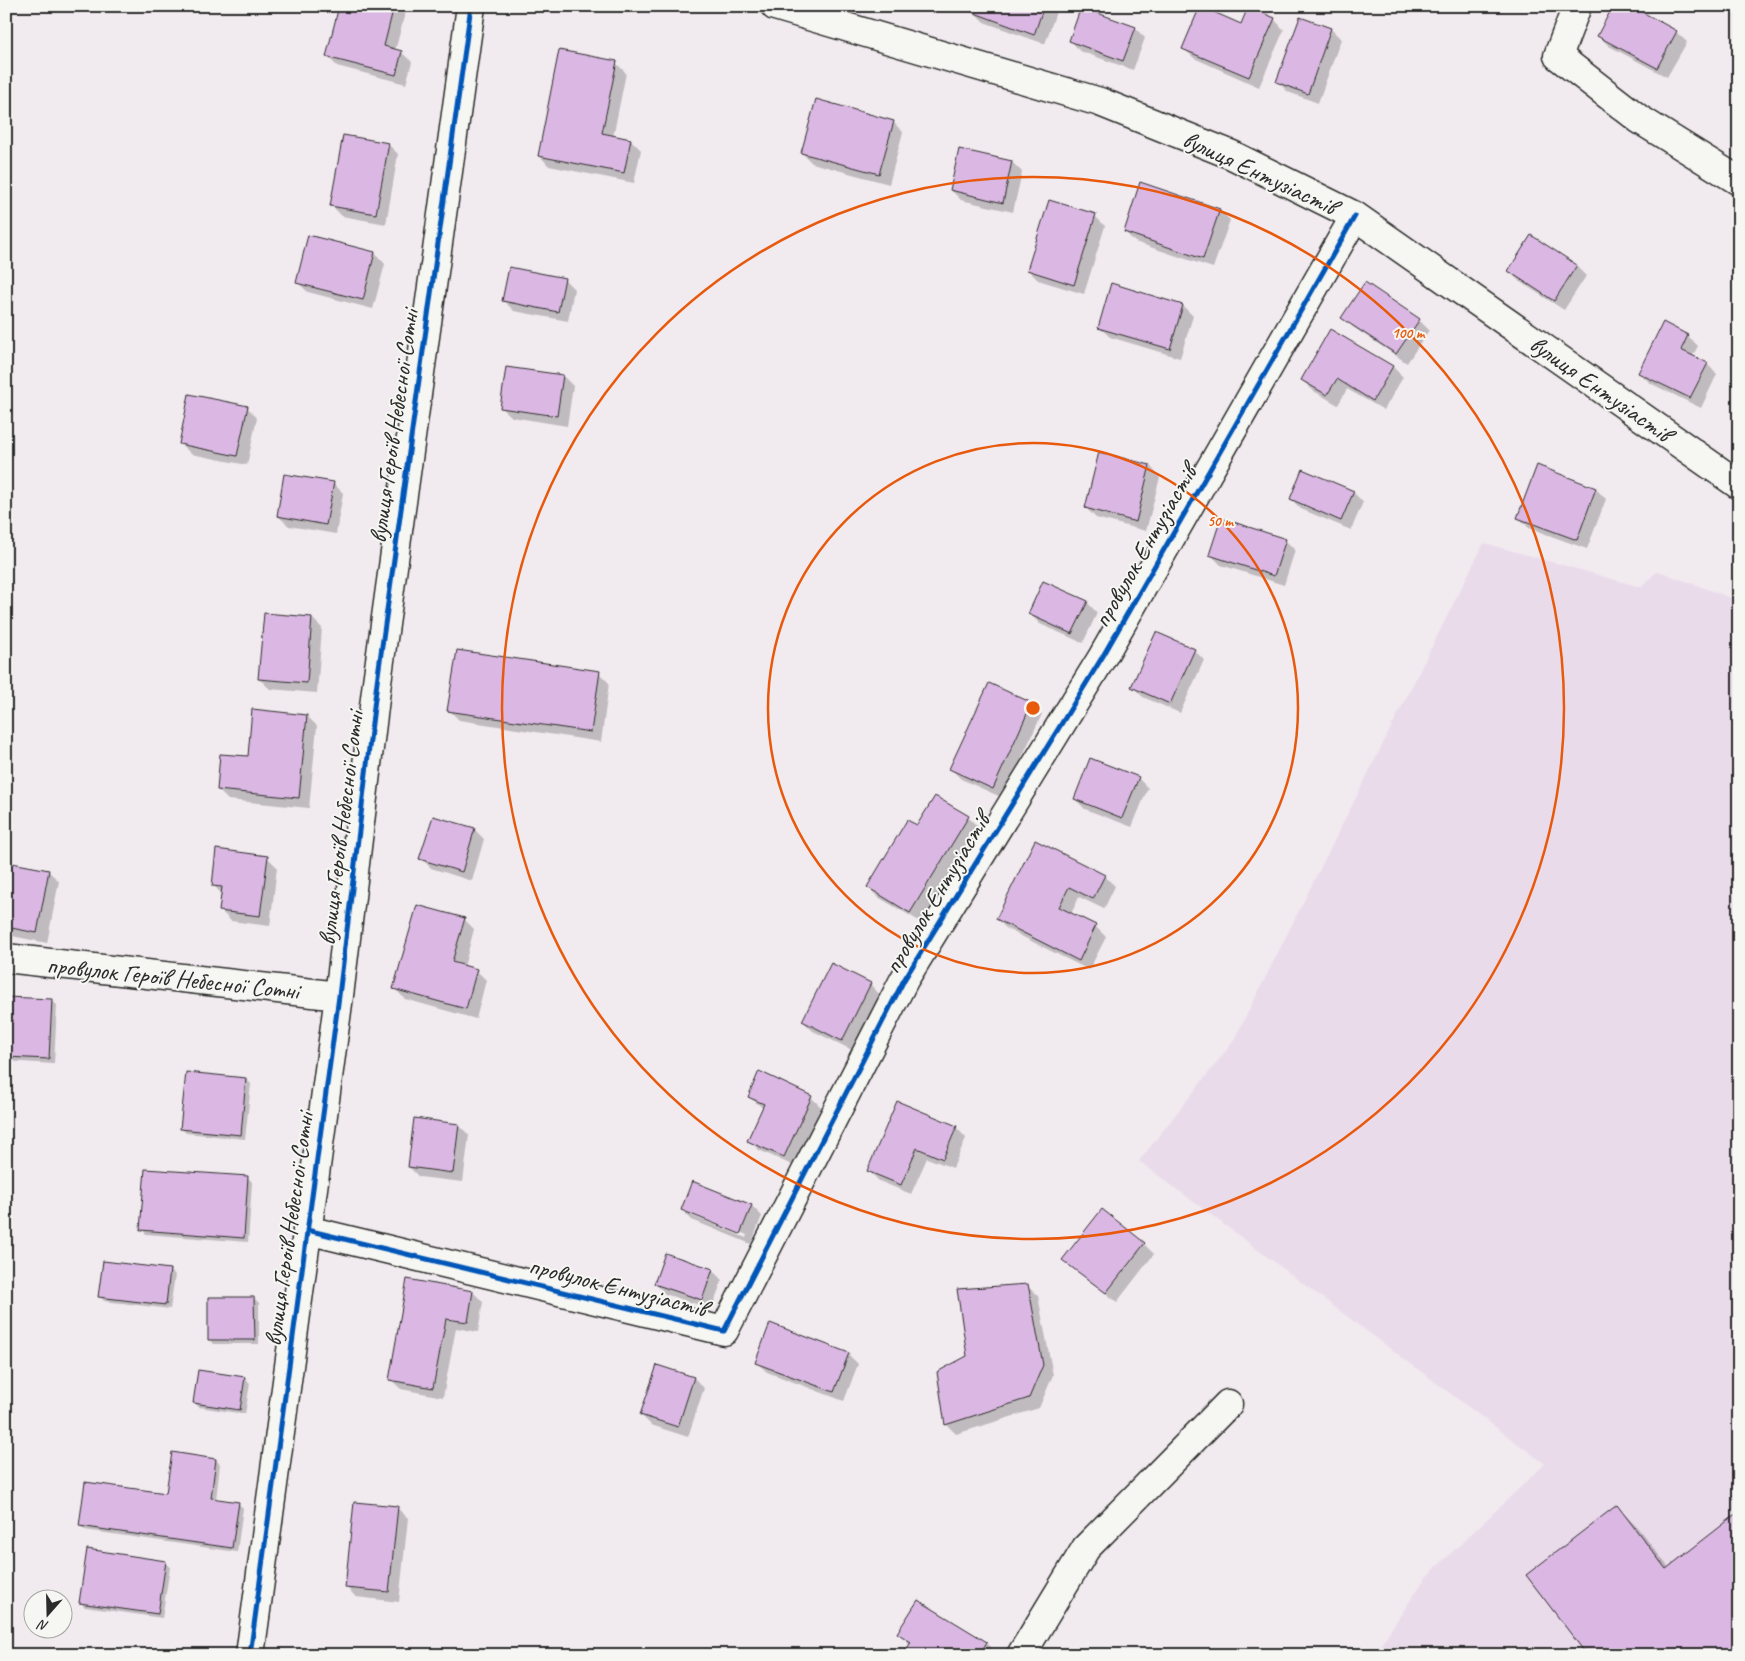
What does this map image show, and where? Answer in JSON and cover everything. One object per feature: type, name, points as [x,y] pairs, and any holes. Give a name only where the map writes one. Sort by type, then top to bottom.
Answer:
[{"type":"street","name":"вулиця Героїв Небесної Сотні","points":[[250,1655],[339,996],[377,682],[471,6]]},
{"type":"street","name":"вулиця Ентузіастів","points":[[775,6],[1100,102],[1232,155],[1355,216],[1739,485]]},
{"type":"street","points":[[1577,6],[1558,56],[1639,119],[1739,181]]},
{"type":"street","name":"провулок Ентузіастів","points":[[307,1230],[724,1331],[904,980],[1103,656],[1355,216]]},
{"type":"street","name":"провулок Героїв Небесної Сотні","points":[[6,958],[339,996]]},
{"type":"street","points":[[1021,1655],[1086,1548],[1228,1404]]},
{"type":"shaded area","points":[[1484,543],[1640,587],[1658,571],[1739,601],[1739,1655],[1374,1655],[1426,1577],[1545,1464],[1139,1161],[1233,1042]]},
{"type":"building","points":[[339,6],[394,6],[384,46],[402,51],[396,75],[326,57]]},
{"type":"building","points":[[974,6],[1044,6],[1034,35],[972,12]]},
{"type":"building","points":[[1200,6],[1241,24],[1248,7],[1275,18],[1249,77],[1182,49]]},
{"type":"building","points":[[1613,6],[1631,6],[1677,31],[1657,68],[1597,36]]},
{"type":"building","points":[[1081,7],[1136,27],[1123,61],[1069,41]]},
{"type":"building","points":[[1300,17],[1331,28],[1308,94],[1276,82]]},
{"type":"building","points":[[559,50],[617,61],[602,133],[631,139],[624,173],[538,156]]},
{"type":"building","points":[[816,99],[894,121],[879,174],[801,153]]},
{"type":"building","points":[[343,135],[389,143],[376,214],[330,206]]},
{"type":"building","points":[[959,149],[1012,161],[1003,203],[950,190]]},
{"type":"building","points":[[1140,182],[1220,209],[1203,259],[1124,232]]},
{"type":"building","points":[[1049,200],[1096,214],[1074,285],[1027,270]]},
{"type":"building","points":[[308,235],[375,252],[363,300],[296,283]]},
{"type":"building","points":[[1531,235],[1577,265],[1554,301],[1508,271]]},
{"type":"building","points":[[509,267],[565,278],[558,312],[502,301]]},
{"type":"building","points":[[1365,282],[1420,319],[1396,354],[1341,318]]},
{"type":"building","points":[[1111,283],[1183,305],[1170,349],[1098,328]]},
{"type":"building","points":[[1663,322],[1688,335],[1681,350],[1708,363],[1690,398],[1638,373]]},
{"type":"building","points":[[1330,329],[1393,366],[1373,401],[1337,379],[1327,395],[1301,380]]},
{"type":"building","points":[[506,367],[563,375],[557,416],[500,408]]},
{"type":"building","points":[[189,394],[248,406],[237,456],[179,444]]},
{"type":"building","points":[[1099,452],[1150,465],[1136,522],[1085,508]]},
{"type":"building","points":[[1537,465],[1596,488],[1577,540],[1517,518]]},
{"type":"building","points":[[1302,469],[1354,491],[1341,521],[1290,499]]},
{"type":"building","points":[[284,474],[334,482],[326,525],[277,516]]},
{"type":"building","points":[[1221,518],[1286,539],[1274,576],[1209,555]]},
{"type":"building","points":[[1043,581],[1088,601],[1072,634],[1028,614]]},
{"type":"building","points":[[264,613],[312,617],[307,683],[258,679]]},
{"type":"building","points":[[1156,632],[1195,649],[1170,704],[1131,687]]},
{"type":"building","points":[[457,650],[600,671],[591,732],[447,711]]},
{"type":"building","points":[[989,683],[1032,703],[993,789],[949,769]]},
{"type":"building","points":[[252,709],[307,715],[299,798],[217,790],[220,754],[248,756]]},
{"type":"building","points":[[1090,758],[1139,777],[1122,818],[1074,799]]},
{"type":"building","points":[[935,796],[969,816],[910,913],[867,887],[907,820],[917,825]]},
{"type":"building","points":[[433,816],[475,828],[462,872],[419,859]]},
{"type":"building","points":[[1035,840],[1105,875],[1093,899],[1069,887],[1059,907],[1096,925],[1079,961],[996,919]]},
{"type":"building","points":[[216,849],[268,856],[260,916],[219,911],[222,887],[212,886]]},
{"type":"building","points":[[12,863],[49,870],[37,933],[6,927],[6,893]]},
{"type":"building","points":[[417,905],[465,918],[452,962],[477,969],[466,1009],[393,989]]},
{"type":"building","points":[[831,963],[871,983],[842,1041],[802,1021]]},
{"type":"building","points":[[6,997],[52,999],[49,1059],[6,1057]]},
{"type":"building","points":[[759,1071],[812,1096],[784,1157],[747,1141],[764,1104],[748,1097]]},
{"type":"building","points":[[186,1072],[246,1078],[241,1135],[180,1129]]},
{"type":"building","points":[[897,1101],[957,1126],[943,1159],[917,1148],[901,1185],[867,1171]]},
{"type":"building","points":[[414,1118],[459,1124],[453,1173],[408,1167]]},
{"type":"building","points":[[145,1169],[248,1176],[244,1238],[140,1230]]},
{"type":"building","points":[[692,1181],[752,1205],[740,1234],[681,1210]]},
{"type":"building","points":[[1102,1209],[1145,1243],[1106,1293],[1062,1260]]},
{"type":"building","points":[[665,1253],[713,1269],[702,1300],[654,1284]]},
{"type":"building","points":[[103,1261],[170,1269],[166,1305],[98,1297]]},
{"type":"building","points":[[407,1279],[473,1291],[468,1322],[446,1319],[433,1388],[389,1380]]},
{"type":"building","points":[[1028,1284],[1043,1365],[1029,1398],[945,1425],[937,1372],[967,1356],[957,1289]]},
{"type":"building","points":[[208,1297],[254,1297],[255,1340],[208,1340]]},
{"type":"building","points":[[770,1323],[849,1353],[834,1392],[755,1363]]},
{"type":"building","points":[[657,1365],[694,1377],[678,1427],[640,1415]]},
{"type":"building","points":[[198,1370],[245,1377],[240,1410],[193,1403]]},
{"type":"building","points":[[172,1452],[216,1459],[211,1498],[239,1502],[232,1548],[79,1526],[85,1482],[166,1493]]},
{"type":"building","points":[[354,1502],[398,1506],[389,1592],[345,1588]]},
{"type":"building","points":[[1617,1505],[1666,1569],[1739,1512],[1739,1643],[1723,1655],[1587,1655],[1526,1575]]},
{"type":"building","points":[[87,1549],[166,1561],[158,1614],[79,1603]]},
{"type":"building","points":[[918,1600],[987,1642],[979,1655],[903,1655],[911,1642],[897,1633]]},
{"type":"cycle path","points":[[250,1655],[339,996],[377,682],[471,6]]},
{"type":"cycle path","points":[[307,1230],[724,1331],[904,980],[1103,656],[1355,216]]}]
